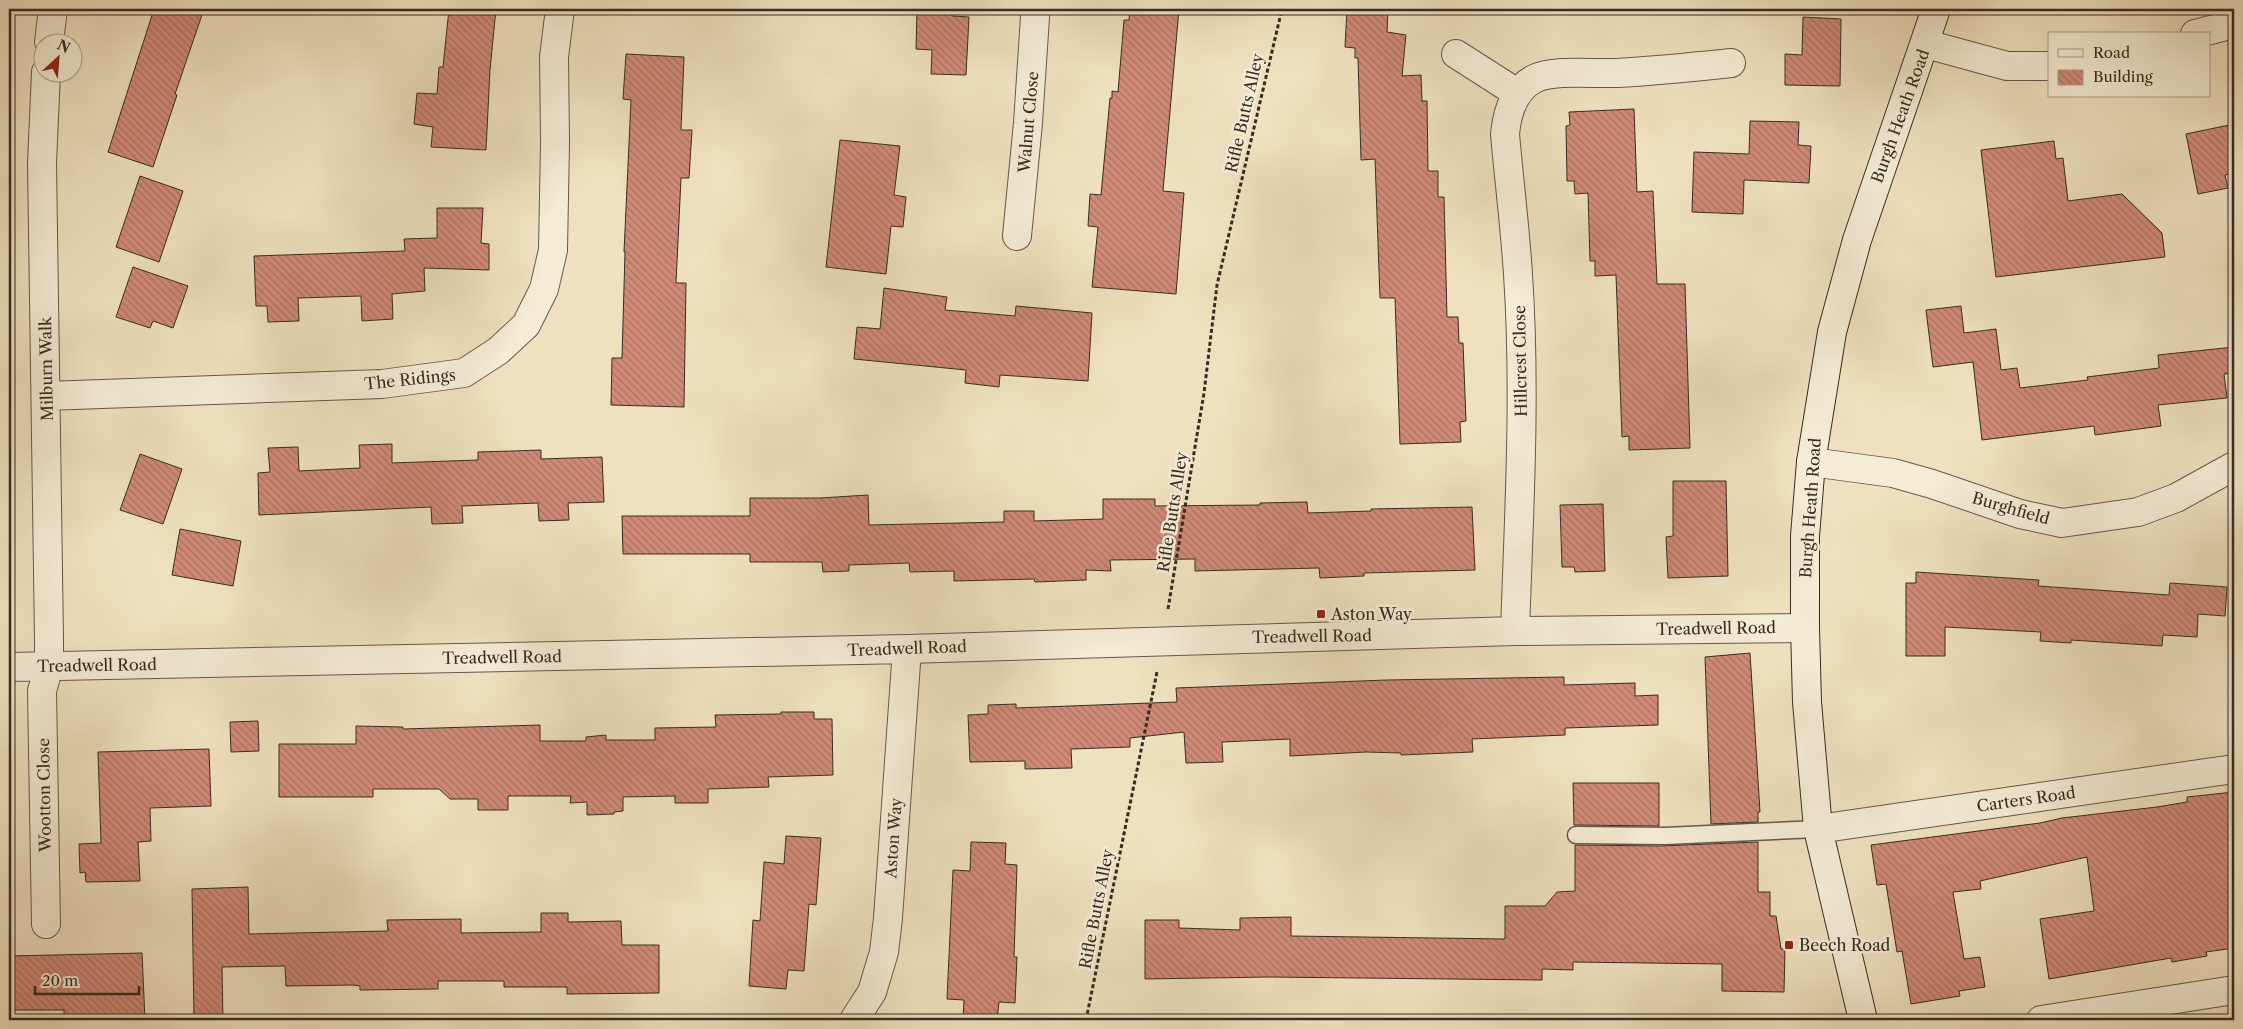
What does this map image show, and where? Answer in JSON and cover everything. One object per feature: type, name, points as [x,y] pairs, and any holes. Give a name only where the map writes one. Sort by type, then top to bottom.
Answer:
[{"type":"street","points":[[50,32],[53,9]]},
{"type":"street","name":"The Ridings","points":[[46,396],[382,384],[464,373],[498,351],[526,325],[544,289],[553,250],[554,57],[560,9]]},
{"type":"street","name":"Walnut Close","points":[[1017,236],[1036,17],[1034,9]]},
{"type":"street","name":"Burgh Heath Road","points":[[1863,1020],[1818,829],[1807,702],[1805,536],[1811,462],[1832,332],[1856,240],[1926,44],[1936,9]]},
{"type":"street","points":[[2203,32],[2234,24]]},
{"type":"street","points":[[1926,44],[2007,66],[2048,66]]},
{"type":"street","points":[[1456,54],[1517,93]]},
{"type":"street","name":"Hillcrest Close","points":[[1515,631],[1522,423],[1521,358],[1518,273],[1505,134],[1506,114],[1517,93],[1534,79],[1555,74],[1618,73],[1731,63]]},
{"type":"street","name":"Milburn Walk","points":[[46,82],[42,163],[49,666]]},
{"type":"street","name":"Burghfield","points":[[1811,462],[1893,473],[1932,484],[2020,514],[2062,522],[2138,512],[2176,498],[2234,466]]},
{"type":"street","name":"Treadwell Road","points":[[9,667],[907,649],[1515,631],[1805,628]]},
{"type":"street","name":"Aston Way","points":[[854,1020],[872,992],[884,952],[907,649]]},
{"type":"street","name":"Wootton Close","points":[[46,924],[42,691],[49,666]]},
{"type":"street","name":"Carters Road","points":[[1818,829],[2234,769]]},
{"type":"street","points":[[2041,1020],[2234,990]]},
{"type":"lane","points":[[1576,835],[1665,836],[1818,829]]},
{"type":"path","name":"Rifle Butts Alley","points":[[1086,1020],[1163,640],[1204,393],[1217,285],[1282,9]]},
{"type":"building","points":[[154,9],[204,9],[153,167],[108,152]]},
{"type":"building","points":[[449,9],[496,9],[490,70],[486,150],[431,147],[433,127],[414,124],[417,93],[437,94],[439,67],[443,67]]},
{"type":"building","points":[[917,9],[952,9],[952,16],[969,17],[966,75],[931,74],[932,50],[916,49]]},
{"type":"building","points":[[1130,9],[1179,9],[1163,191],[1184,193],[1176,294],[1092,287],[1098,227],[1088,226],[1090,194],[1101,195],[1110,98],[1112,98],[1112,91],[1118,92],[1124,20],[1129,20]]},
{"type":"building","points":[[1347,9],[1388,9],[1387,32],[1406,35],[1402,76],[1421,75],[1422,101],[1427,101],[1428,171],[1438,171],[1438,197],[1444,197],[1447,317],[1458,317],[1459,343],[1463,343],[1466,421],[1460,422],[1461,442],[1400,444],[1395,298],[1380,298],[1375,159],[1361,160],[1358,58],[1355,58],[1355,48],[1345,47]]},
{"type":"building","points":[[1803,17],[1841,19],[1840,86],[1785,85],[1785,54],[1802,55]]},
{"type":"building","points":[[626,54],[684,57],[681,130],[692,130],[689,178],[681,178],[676,283],[686,283],[684,407],[611,405],[612,358],[622,358],[624,252],[631,100],[623,99]]},
{"type":"building","points":[[1634,109],[1637,192],[1653,191],[1657,284],[1685,284],[1690,448],[1629,450],[1629,436],[1622,437],[1616,275],[1595,276],[1595,261],[1590,261],[1588,193],[1575,194],[1574,181],[1567,181],[1566,126],[1570,125],[1569,112]]},
{"type":"building","points":[[1750,121],[1799,122],[1798,145],[1811,146],[1809,183],[1744,180],[1743,214],[1692,212],[1694,152],[1749,154]]},
{"type":"building","points":[[2234,124],[2234,173],[2225,175],[2228,188],[2198,194],[2186,134]]},
{"type":"building","points":[[840,140],[900,146],[894,195],[906,197],[903,227],[891,226],[886,274],[826,267]]},
{"type":"building","points":[[2054,141],[2056,159],[2063,158],[2068,201],[2122,194],[2162,233],[2165,257],[1996,277],[1981,150]]},
{"type":"building","points":[[140,176],[183,191],[159,262],[116,247]]},
{"type":"building","points":[[437,208],[483,208],[481,243],[489,244],[489,270],[424,268],[425,291],[392,294],[393,319],[362,321],[361,296],[298,298],[299,321],[268,322],[267,306],[256,306],[254,256],[405,251],[404,239],[437,238]]},
{"type":"building","points":[[133,267],[188,286],[173,328],[153,321],[150,328],[116,317]]},
{"type":"building","points":[[884,288],[947,297],[945,310],[1015,316],[1016,306],[1092,313],[1088,381],[1000,375],[999,387],[965,383],[966,370],[854,359],[857,327],[880,329]]},
{"type":"building","points":[[1961,306],[1964,333],[1996,329],[2001,370],[2017,368],[2020,388],[2088,380],[2087,377],[2159,368],[2158,355],[2234,347],[2234,373],[2224,374],[2227,398],[2158,405],[2161,426],[2095,435],[2094,426],[1982,440],[1973,362],[1933,367],[1926,310]]},
{"type":"building","points":[[392,444],[392,463],[478,460],[478,452],[541,450],[541,459],[602,457],[604,502],[568,503],[569,520],[539,521],[538,503],[462,506],[463,523],[432,524],[431,507],[259,515],[258,473],[270,472],[268,448],[298,447],[299,471],[360,468],[359,445]]},
{"type":"building","points":[[140,454],[182,469],[163,524],[120,510]]},
{"type":"building","points":[[1673,481],[1726,481],[1728,576],[1668,578],[1666,537],[1673,536]]},
{"type":"building","points":[[868,495],[869,525],[1004,522],[1004,511],[1034,511],[1034,521],[1103,519],[1103,499],[1155,499],[1155,506],[1260,505],[1260,503],[1307,502],[1308,513],[1371,511],[1371,509],[1472,507],[1475,570],[1364,573],[1364,576],[1320,578],[1319,568],[1195,571],[1195,559],[1110,560],[1111,571],[1086,570],[1086,580],[1035,582],[1034,579],[954,581],[954,571],[910,572],[909,563],[849,565],[849,571],[823,572],[822,562],[750,562],[750,554],[623,554],[622,516],[750,516],[750,498],[820,498]]},
{"type":"building","points":[[1603,504],[1605,571],[1575,572],[1574,567],[1562,567],[1560,505]]},
{"type":"building","points":[[180,529],[241,541],[233,586],[172,575]]},
{"type":"building","points":[[1916,572],[2039,580],[2038,586],[2169,595],[2170,583],[2227,587],[2225,616],[2198,614],[2197,637],[2163,635],[2162,646],[2071,640],[2071,643],[2040,641],[2041,632],[1945,627],[1945,656],[1906,656],[1906,583],[1916,583]]},
{"type":"building","points":[[1750,653],[1760,812],[1758,812],[1758,822],[1711,824],[1705,657]]},
{"type":"building","points":[[1564,677],[1564,685],[1635,683],[1635,696],[1658,695],[1658,725],[1565,728],[1565,735],[1472,739],[1473,752],[1401,755],[1401,753],[1366,752],[1290,756],[1290,739],[1222,742],[1223,762],[1186,763],[1184,732],[1130,738],[1130,747],[1071,749],[1072,768],[1025,769],[1025,761],[970,762],[968,715],[988,714],[988,705],[1016,704],[1016,708],[1177,702],[1176,688],[1387,680]]},
{"type":"building","points":[[781,712],[814,712],[814,719],[832,719],[833,775],[768,777],[769,787],[708,789],[708,803],[675,803],[675,796],[623,797],[623,811],[614,812],[614,814],[587,815],[587,802],[570,803],[571,796],[508,796],[508,810],[478,810],[478,799],[450,799],[439,789],[373,789],[373,797],[279,797],[279,744],[356,744],[356,726],[403,727],[403,729],[540,725],[540,741],[586,741],[586,737],[606,735],[606,740],[655,740],[655,728],[716,727],[715,715],[781,714]]},
{"type":"building","points":[[258,721],[259,751],[231,752],[230,722]]},
{"type":"building","points":[[209,749],[211,806],[150,808],[151,841],[138,842],[140,881],[86,882],[85,872],[80,873],[79,844],[101,843],[98,752]]},
{"type":"building","points":[[1573,783],[1659,783],[1659,826],[1574,825]]},
{"type":"building","points":[[2234,792],[2234,948],[2206,952],[2207,956],[2172,962],[2171,958],[2049,979],[2040,919],[2094,911],[2087,857],[1980,881],[1981,889],[1953,892],[1964,959],[1980,957],[1985,987],[1959,991],[1960,996],[1911,1004],[1902,951],[1897,952],[1886,884],[1877,885],[1871,845],[2040,823],[2062,818],[2157,807],[2187,802],[2187,797]]},
{"type":"building","points":[[786,836],[821,838],[816,905],[809,904],[804,971],[788,970],[786,989],[749,986],[753,920],[760,921],[764,862],[784,864]]},
{"type":"building","points":[[971,842],[1006,843],[1005,864],[1017,865],[1014,957],[1017,957],[1015,1003],[999,1002],[997,1020],[963,1020],[964,1000],[947,999],[953,870],[970,871]]},
{"type":"building","points":[[1758,842],[1758,892],[1770,892],[1770,916],[1776,916],[1781,949],[1785,949],[1784,992],[1722,991],[1722,964],[1573,962],[1573,970],[1542,969],[1542,980],[1268,977],[1145,979],[1145,920],[1179,920],[1179,928],[1240,930],[1240,918],[1291,917],[1291,936],[1505,939],[1505,906],[1545,906],[1557,892],[1575,891],[1575,845],[1659,846]]},
{"type":"building","points":[[248,887],[249,934],[388,931],[387,920],[461,919],[461,933],[541,932],[541,913],[568,913],[568,922],[621,921],[622,945],[659,945],[659,993],[567,994],[567,987],[504,987],[504,981],[438,981],[438,989],[360,990],[360,986],[353,985],[286,986],[285,966],[222,967],[223,1020],[194,1020],[192,889]]},
{"type":"building","points":[[142,953],[145,1020],[64,1020],[64,1010],[9,1010],[9,956]]},
{"type":"place","name":"Aston Way","points":[[1321,614]]},
{"type":"place","name":"Beech Road","points":[[1789,945]]}]
